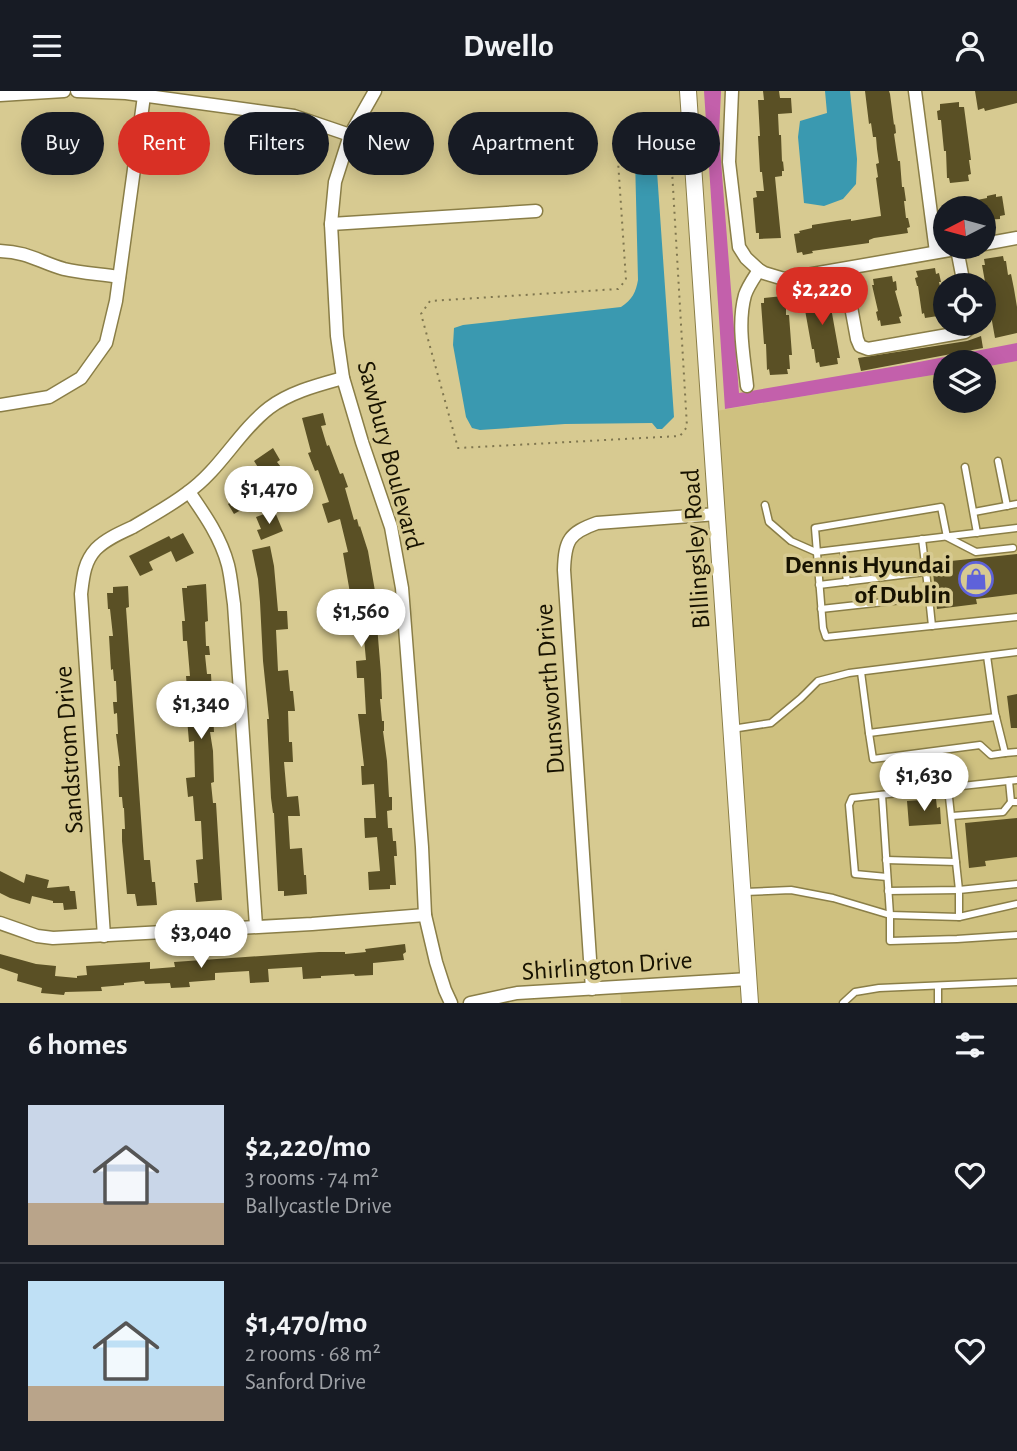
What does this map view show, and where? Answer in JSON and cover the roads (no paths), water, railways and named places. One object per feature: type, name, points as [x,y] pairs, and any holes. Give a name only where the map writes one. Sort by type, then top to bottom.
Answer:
[{"type":"street","points":[[0,93],[64,91]]},
{"type":"street","points":[[77,91],[126,93],[294,115],[343,133]]},
{"type":"street","name":"Sawbury Boulevard","points":[[363,112],[375,91]]},
{"type":"street","name":"Billingsley Road","points":[[688,91],[750,1003]]},
{"type":"street","points":[[732,91],[729,162],[736,229],[739,247],[759,270],[784,279],[933,253]]},
{"type":"street","points":[[915,91],[933,229]]},
{"type":"street","points":[[0,405],[49,397],[81,378],[106,343],[116,301],[144,96]]},
{"type":"street","name":"Sawbury Boulevard","points":[[343,155],[335,182],[331,224],[337,336],[343,378],[391,527],[402,588],[425,915],[436,962],[451,1003]]},
{"type":"street","points":[[331,224],[536,211]]},
{"type":"street","points":[[996,242],[1017,238]]},
{"type":"street","points":[[0,251],[16,251],[61,268],[119,277]]},
{"type":"street","points":[[844,269],[860,346],[868,349],[942,336]]},
{"type":"street","points":[[747,386],[742,314],[750,284],[759,270]]},
{"type":"street","points":[[256,926],[234,604],[228,565],[211,524],[189,492],[270,408],[299,392],[343,378]]},
{"type":"street","name":"Sandstrom Drive","points":[[104,936],[81,594],[83,577],[87,562],[104,542],[189,492]]},
{"type":"street","name":"Dunsworth Drive","points":[[592,989],[565,553],[571,537],[583,528],[597,523],[717,514]]},
{"type":"street","points":[[0,923],[37,936],[53,938],[425,915]]},
{"type":"street","name":"Shirlington Drive","points":[[470,1003],[517,993],[571,996],[592,989],[749,978]]},
{"type":"lane","points":[[998,461],[1007,506]]},
{"type":"lane","points":[[965,467],[977,533]]},
{"type":"lane","points":[[974,512],[1017,504]]},
{"type":"lane","points":[[765,505],[769,522],[791,541],[817,552],[1017,528]]},
{"type":"lane","points":[[947,537],[942,507],[815,528],[821,609],[826,637],[1017,617]]},
{"type":"lane","points":[[947,537],[976,552],[1013,548]]},
{"type":"lane","points":[[922,539],[932,626]]},
{"type":"lane","points":[[843,549],[847,582]]},
{"type":"lane","points":[[819,585],[926,572]]},
{"type":"lane","points":[[821,609],[929,597]]},
{"type":"lane","points":[[732,729],[771,723],[818,681],[861,672],[1017,652]]},
{"type":"lane","points":[[987,656],[996,717],[1005,753]]},
{"type":"lane","points":[[861,672],[873,759],[981,745],[991,755],[1017,752]]},
{"type":"lane","points":[[869,733],[996,717]]},
{"type":"lane","points":[[887,877],[855,874],[849,805],[852,798],[1013,780],[1014,802],[1003,812],[952,816]]},
{"type":"lane","points":[[948,788],[959,890],[959,917]]},
{"type":"lane","points":[[882,795],[890,941],[1017,935]]},
{"type":"lane","points":[[886,860],[956,862]]},
{"type":"lane","points":[[888,891],[959,890],[1017,884]]},
{"type":"lane","points":[[743,892],[791,890],[833,898],[890,915],[959,917],[1017,904]]},
{"type":"lane","points":[[843,1003],[855,992],[879,988],[1017,982]]},
{"type":"lane","points":[[938,986],[938,1003]]},
{"type":"water","points":[[825,91],[850,91],[857,159],[856,184],[843,199],[824,206],[804,203],[798,137],[800,121],[827,113]]},
{"type":"water","points":[[635,175],[657,175],[674,417],[662,429],[657,429],[652,423],[565,424],[480,430],[472,428],[466,417],[453,345],[454,328],[621,307],[635,292],[638,280]]},
{"type":"place","name":"Dennis Hyundai of Dublin","points":[[976,579]]}]
